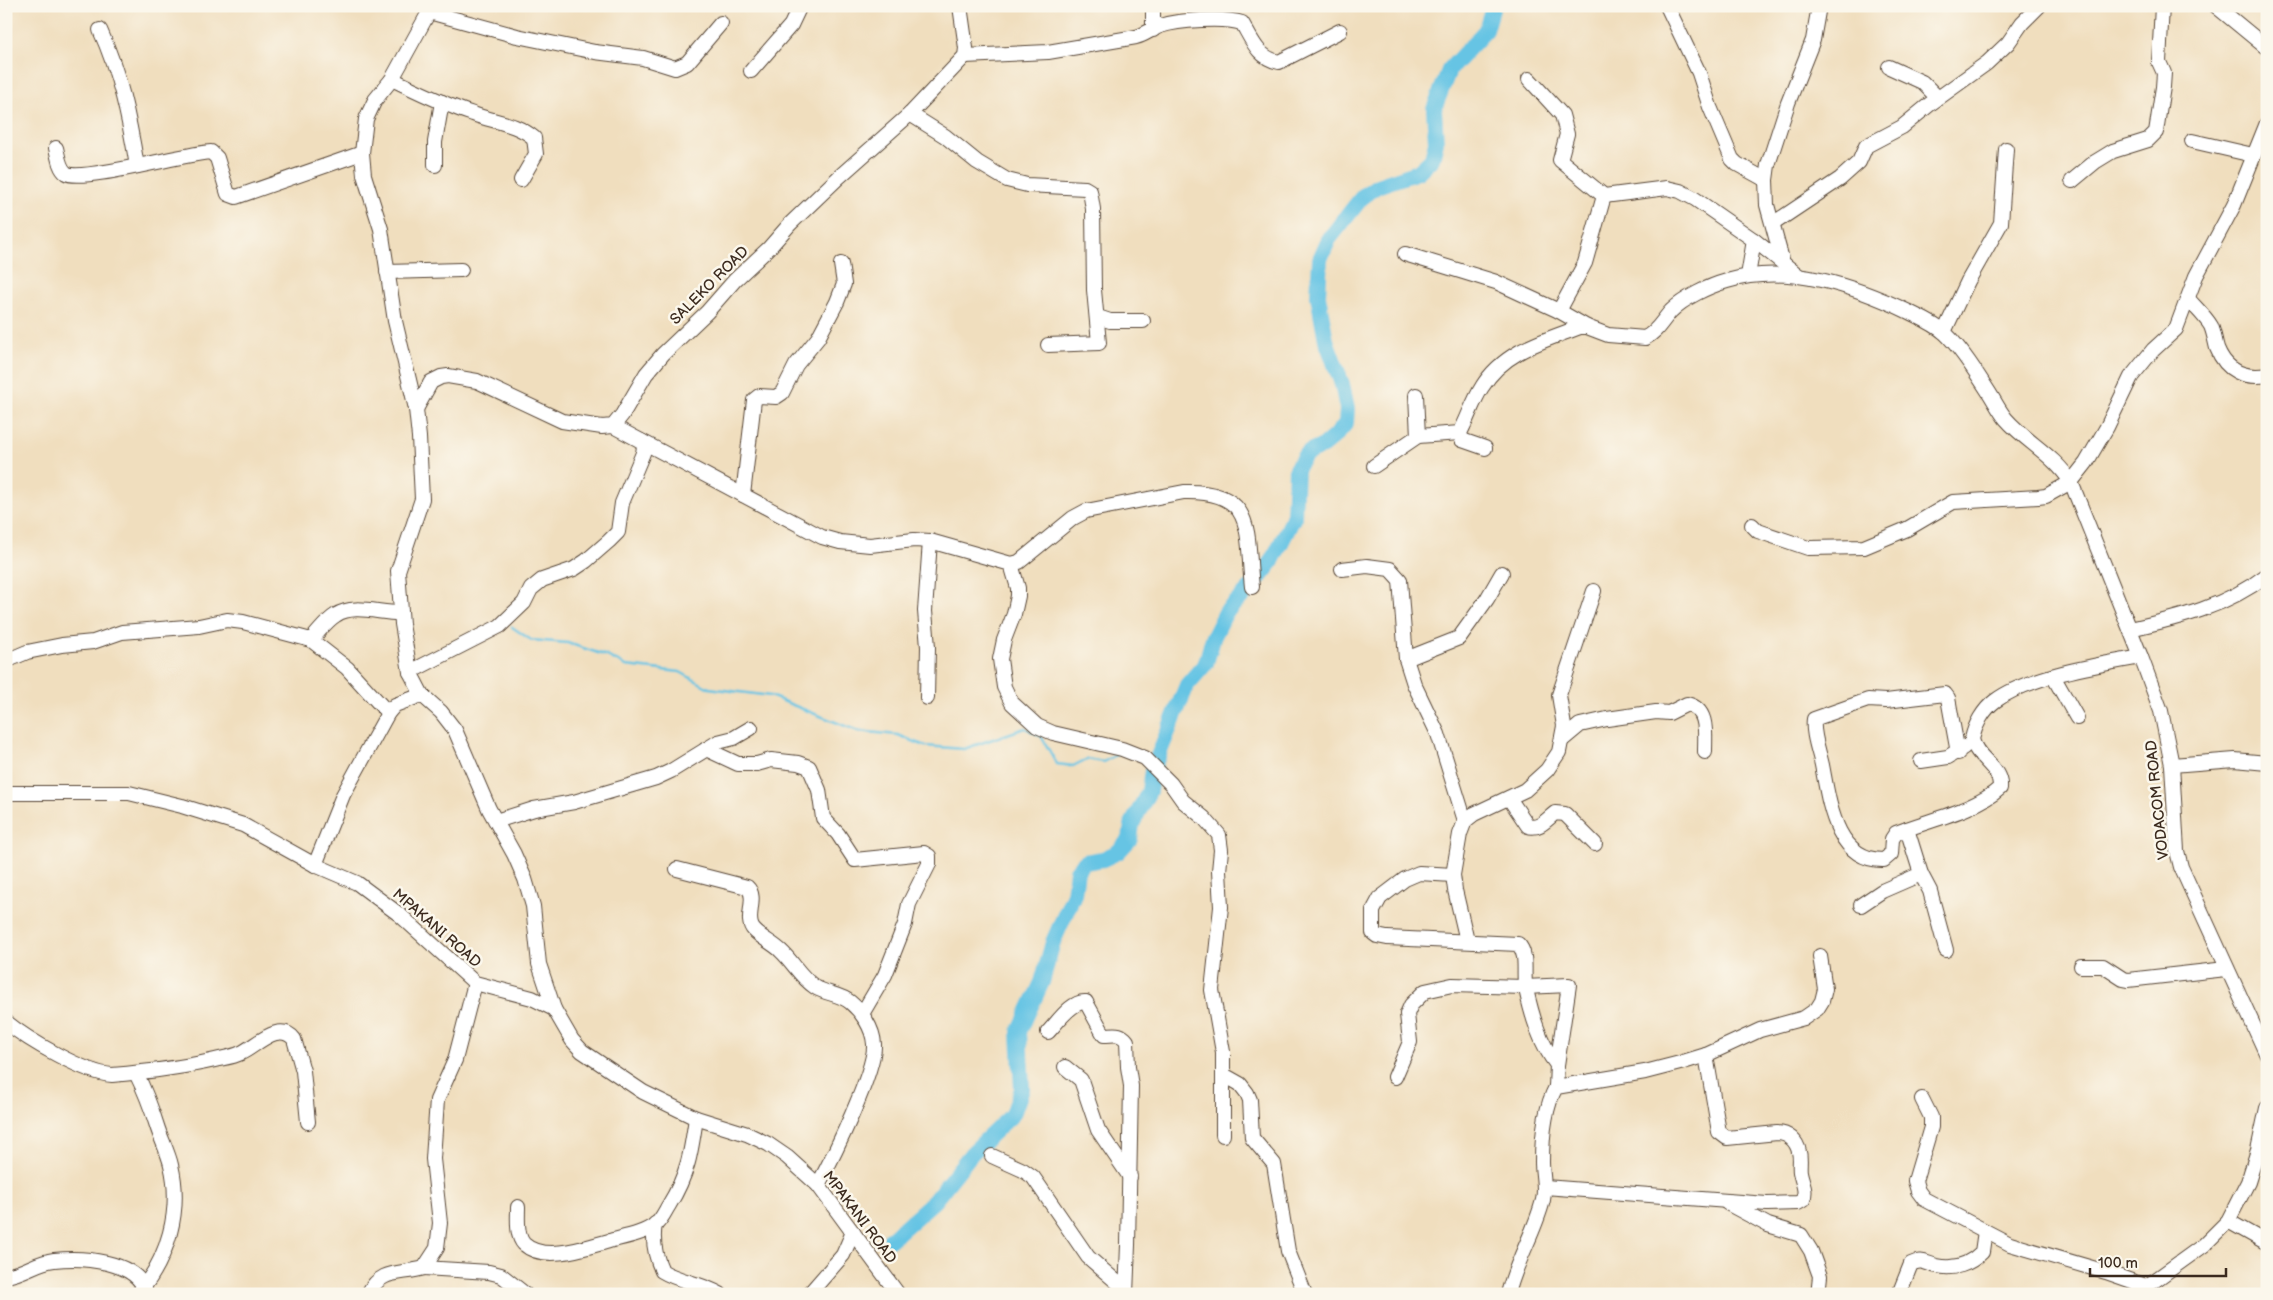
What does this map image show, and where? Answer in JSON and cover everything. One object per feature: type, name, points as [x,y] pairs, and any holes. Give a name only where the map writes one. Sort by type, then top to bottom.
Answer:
[{"type":"street","points":[[751,71],[791,25],[800,6]]},
{"type":"street","points":[[960,6],[966,48],[965,56],[1048,52],[1136,37],[1170,23],[1232,20],[1242,23],[1256,49],[1264,56],[1279,62],[1340,31]]},
{"type":"street","points":[[1153,6],[1153,30]]},
{"type":"street","points":[[1668,6],[1699,74],[1710,107],[1732,158],[1737,164],[1766,180]]},
{"type":"street","points":[[1783,262],[1774,223],[1767,205],[1766,180],[1768,165],[1788,103],[1813,40],[1819,6]]},
{"type":"street","points":[[1774,223],[1840,179],[1859,162],[1866,146],[1902,127],[1996,55],[2039,6]]},
{"type":"street","points":[[2072,181],[2095,162],[2113,151],[2148,140],[2156,132],[2164,73],[2159,62],[2162,6]]},
{"type":"street","points":[[2216,6],[2267,48]]},
{"type":"street","points":[[554,1009],[539,964],[531,895],[514,854],[478,786],[455,730],[441,712],[422,695],[410,672],[401,613],[398,571],[399,563],[422,499],[416,409],[395,321],[381,229],[364,175],[362,153],[366,119],[375,100],[392,80],[429,9],[517,36],[595,52],[643,58],[676,68],[687,62],[721,23]]},
{"type":"street","points":[[100,30],[114,61],[124,95],[137,166]]},
{"type":"street","name":"SALEKO ROAD","points":[[613,426],[622,415],[646,374],[663,354],[707,312],[734,280],[769,248],[790,224],[839,177],[910,114],[965,56]]},
{"type":"street","points":[[1889,67],[1922,82],[1938,98]]},
{"type":"street","points":[[392,80],[474,115],[515,126],[534,138],[536,154],[521,180]]},
{"type":"street","points":[[1529,80],[1562,115],[1567,134],[1560,160],[1604,196],[1667,188],[1680,191],[1695,199],[1754,240],[1800,276]]},
{"type":"street","points":[[435,165],[435,142],[442,102]]},
{"type":"street","points":[[910,114],[945,136],[977,162],[1007,180],[1027,184],[1085,188],[1090,191],[1094,208],[1094,290],[1099,343],[1048,345]]},
{"type":"street","points":[[1752,525],[1758,531],[1808,548],[1864,547],[1907,529],[1953,502],[2046,496],[2071,482],[2086,462],[2107,427],[2131,377],[2153,350],[2176,328],[2196,276],[2234,205],[2267,123]]},
{"type":"street","points":[[2192,142],[2253,155]]},
{"type":"street","points":[[56,148],[61,168],[66,173],[72,175],[105,172],[211,152],[217,158],[228,194],[236,197],[362,153]]},
{"type":"street","points":[[1405,254],[1496,282],[1559,310],[1587,327],[1608,335],[1645,338],[1672,311],[1684,302],[1711,286],[1748,276],[1800,276],[1856,288],[1927,321],[1944,332],[1968,281],[2001,223],[2006,149]]},
{"type":"street","points":[[1559,310],[1586,263],[1604,196]]},
{"type":"street","points":[[1748,276],[1754,240]]},
{"type":"street","points":[[743,495],[754,400],[759,396],[771,398],[782,393],[796,365],[818,338],[837,302],[844,284],[841,264]]},
{"type":"street","points":[[387,272],[461,270]]},
{"type":"street","points":[[2188,299],[2208,321],[2218,349],[2229,366],[2241,375],[2254,377],[2267,375]]},
{"type":"street","points":[[1098,317],[1110,321],[1143,322]]},
{"type":"street","points":[[1485,448],[1462,440],[1460,433],[1481,388],[1490,375],[1504,362],[1530,345],[1580,327],[1587,327]]},
{"type":"street","name":"VODACOM ROAD","points":[[1944,332],[1989,392],[2004,417],[2019,433],[2061,467],[2071,482],[2142,657],[2161,711],[2172,765],[2177,851],[2182,867],[2226,970],[2267,1055]]},
{"type":"street","points":[[416,409],[431,382],[441,377],[448,376],[477,381],[562,420],[602,427],[613,426],[814,532],[840,542],[870,545],[908,540],[930,541],[1010,564],[1019,562],[1073,518],[1086,511],[1167,494],[1208,493],[1218,495],[1235,506],[1245,521],[1252,587]]},
{"type":"street","points":[[1416,394],[1418,436]]},
{"type":"street","points":[[1374,466],[1418,436],[1460,433]]},
{"type":"street","points":[[410,672],[500,626],[524,603],[532,588],[542,580],[574,569],[586,561],[618,532],[622,503],[643,453],[641,441]]},
{"type":"street","points":[[927,698],[928,647],[925,611],[930,541]]},
{"type":"street","points":[[1010,564],[1018,588],[1018,596],[1000,659],[1004,687],[1012,704],[1037,726],[1053,733],[1122,749],[1145,758],[1161,772],[1183,801],[1211,825],[1221,841],[1219,871],[1221,907],[1212,990],[1220,1029],[1224,1075],[1223,1135]]},
{"type":"street","points":[[1342,569],[1367,566],[1390,569],[1400,580],[1406,659],[1414,684],[1438,734],[1466,821]]},
{"type":"street","points":[[1406,659],[1460,638],[1488,599],[1502,573]]},
{"type":"street","points":[[2130,629],[2189,615],[2216,605],[2267,574]]},
{"type":"street","points":[[1467,940],[1453,874],[1460,834],[1466,821],[1474,814],[1525,790],[1547,770],[1559,752],[1564,726],[1559,695],[1594,590]]},
{"type":"street","points":[[311,640],[335,615],[345,611],[357,609],[385,614],[401,613]]},
{"type":"street","points":[[6,661],[27,652],[62,645],[93,642],[122,632],[199,626],[227,620],[243,622],[311,640],[347,668],[388,713]]},
{"type":"street","points":[[1921,761],[1948,757],[1958,752],[1972,740],[1982,715],[2002,696],[2053,676],[2142,657]]},
{"type":"street","points":[[2053,676],[2077,718]]},
{"type":"street","points":[[1958,752],[1948,698],[1945,694],[1892,700],[1868,700],[1814,719],[1813,724],[1836,824],[1851,848],[1863,857],[1884,860],[1891,854],[1893,836],[1968,807],[1993,795],[2000,788],[1998,774],[1976,750],[1972,740]]},
{"type":"street","points":[[315,865],[343,795],[388,713],[395,705],[422,695]]},
{"type":"street","points":[[1562,740],[1580,725],[1586,723],[1656,712],[1669,713],[1687,704],[1695,707],[1704,718],[1704,752]]},
{"type":"street","points":[[496,821],[534,809],[574,802],[656,778],[718,742],[740,735],[751,728]]},
{"type":"street","points":[[706,749],[738,764],[757,764],[772,760],[798,763],[809,767],[819,790],[823,818],[838,834],[855,860],[924,853],[929,856],[929,864],[909,904],[905,924],[885,975],[862,1014]]},
{"type":"street","points":[[2172,765],[2235,760],[2267,763]]},
{"type":"street","name":"MPAKANI ROAD","points":[[6,793],[129,794],[182,806],[243,825],[315,865],[357,883],[400,915],[475,983],[532,998],[554,1009],[572,1040],[582,1051],[643,1092],[696,1118],[747,1134],[768,1144],[787,1157],[818,1185],[898,1294]]},
{"type":"street","points":[[1509,798],[1528,826],[1534,828],[1555,813],[1565,814],[1595,844]]},
{"type":"street","points":[[1907,829],[1921,874],[1930,891],[1946,950]]},
{"type":"street","points":[[677,869],[747,887],[752,895],[751,920],[754,930],[781,950],[814,987],[848,1000],[862,1014],[874,1037],[875,1046],[872,1058],[855,1108],[818,1185]]},
{"type":"street","points":[[1453,874],[1419,873],[1398,884],[1380,898],[1373,911],[1373,933],[1387,938],[1467,940],[1518,944],[1522,948],[1524,955],[1525,987],[1541,1038],[1549,1055],[1557,1065]]},
{"type":"street","points":[[1861,905],[1882,891],[1921,874]]},
{"type":"street","points":[[1556,1087],[1645,1072],[1706,1055],[1760,1030],[1804,1018],[1817,1009],[1822,1001],[1825,989],[1820,956]]},
{"type":"street","points":[[2081,966],[2103,966],[2122,979],[2128,980],[2226,970]]},
{"type":"street","points":[[424,1268],[437,1248],[440,1223],[433,1159],[437,1100],[455,1060],[475,983]]},
{"type":"street","points":[[1395,1077],[1410,1042],[1407,1014],[1414,1001],[1425,991],[1452,985],[1525,987],[1569,985],[1557,1065],[1556,1087],[1548,1105],[1545,1120],[1542,1160],[1545,1188],[1540,1211],[1518,1263],[1508,1294]]},
{"type":"street","points":[[1048,1032],[1076,1004],[1086,1002],[1104,1035],[1116,1033],[1127,1041],[1131,1086],[1126,1292]]},
{"type":"street","points":[[6,1022],[24,1035],[102,1074],[136,1073],[197,1064],[240,1054],[272,1034],[282,1032],[291,1034],[304,1071],[308,1122]]},
{"type":"street","points":[[1545,1188],[1725,1202],[1798,1203],[1803,1200],[1805,1187],[1799,1165],[1800,1151],[1791,1136],[1776,1133],[1727,1138],[1719,1132],[1706,1055]]},
{"type":"street","points":[[1065,1067],[1081,1080],[1098,1130],[1130,1177]]},
{"type":"street","points":[[136,1073],[150,1101],[171,1166],[175,1206],[166,1248],[143,1291]]},
{"type":"street","points":[[1224,1075],[1240,1084],[1247,1093],[1250,1100],[1252,1138],[1274,1164],[1288,1251],[1305,1294]]},
{"type":"street","points":[[1922,1099],[1931,1117],[1931,1127],[1915,1185],[1924,1199],[2010,1244],[2106,1272],[2141,1290],[2204,1245],[2228,1221],[2248,1182],[2258,1150],[2267,1108]]},
{"type":"street","points":[[696,1118],[682,1183],[655,1224],[653,1236],[662,1271],[701,1284],[720,1294]]},
{"type":"street","points":[[992,1156],[1023,1170],[1033,1177],[1088,1257],[1126,1292]]},
{"type":"street","points":[[1725,1202],[1768,1225],[1801,1236],[1811,1251],[1820,1276],[1818,1294]]},
{"type":"street","points":[[518,1207],[519,1235],[523,1243],[542,1252],[556,1253],[583,1249],[637,1233],[655,1224]]},
{"type":"street","points":[[2228,1221],[2267,1244]]},
{"type":"street","points":[[1899,1294],[1911,1264],[1920,1260],[1947,1268],[1970,1262],[1982,1252],[1985,1231]]},
{"type":"street","points":[[809,1294],[843,1255],[853,1232]]},
{"type":"street","points":[[6,1276],[21,1274],[39,1264],[54,1260],[100,1262],[122,1267],[134,1274],[143,1291]]},
{"type":"street","points":[[368,1294],[376,1280],[384,1275],[411,1272],[424,1268],[489,1272],[501,1275],[525,1294]]},
{"type":"waterway","points":[[890,1240],[934,1201],[972,1153],[1013,1114],[1022,1089],[1019,1032],[1042,982],[1053,942],[1074,894],[1077,871],[1085,862],[1103,859],[1118,852],[1130,839],[1132,824],[1149,791],[1152,771],[1187,685],[1206,663],[1213,638],[1226,612],[1252,587],[1271,563],[1294,517],[1296,469],[1306,454],[1323,446],[1346,423],[1347,409],[1342,384],[1326,340],[1318,296],[1320,259],[1329,239],[1363,196],[1377,186],[1418,172],[1432,159],[1436,142],[1434,109],[1449,70],[1486,30],[1493,6]]},
{"type":"waterway","points":[[512,627],[531,640],[568,643],[607,656],[626,666],[680,672],[709,688],[770,696],[858,731],[898,735],[925,746],[964,749],[1025,728],[1041,736],[1057,764],[1073,766],[1087,759],[1103,762],[1118,754]]}]
